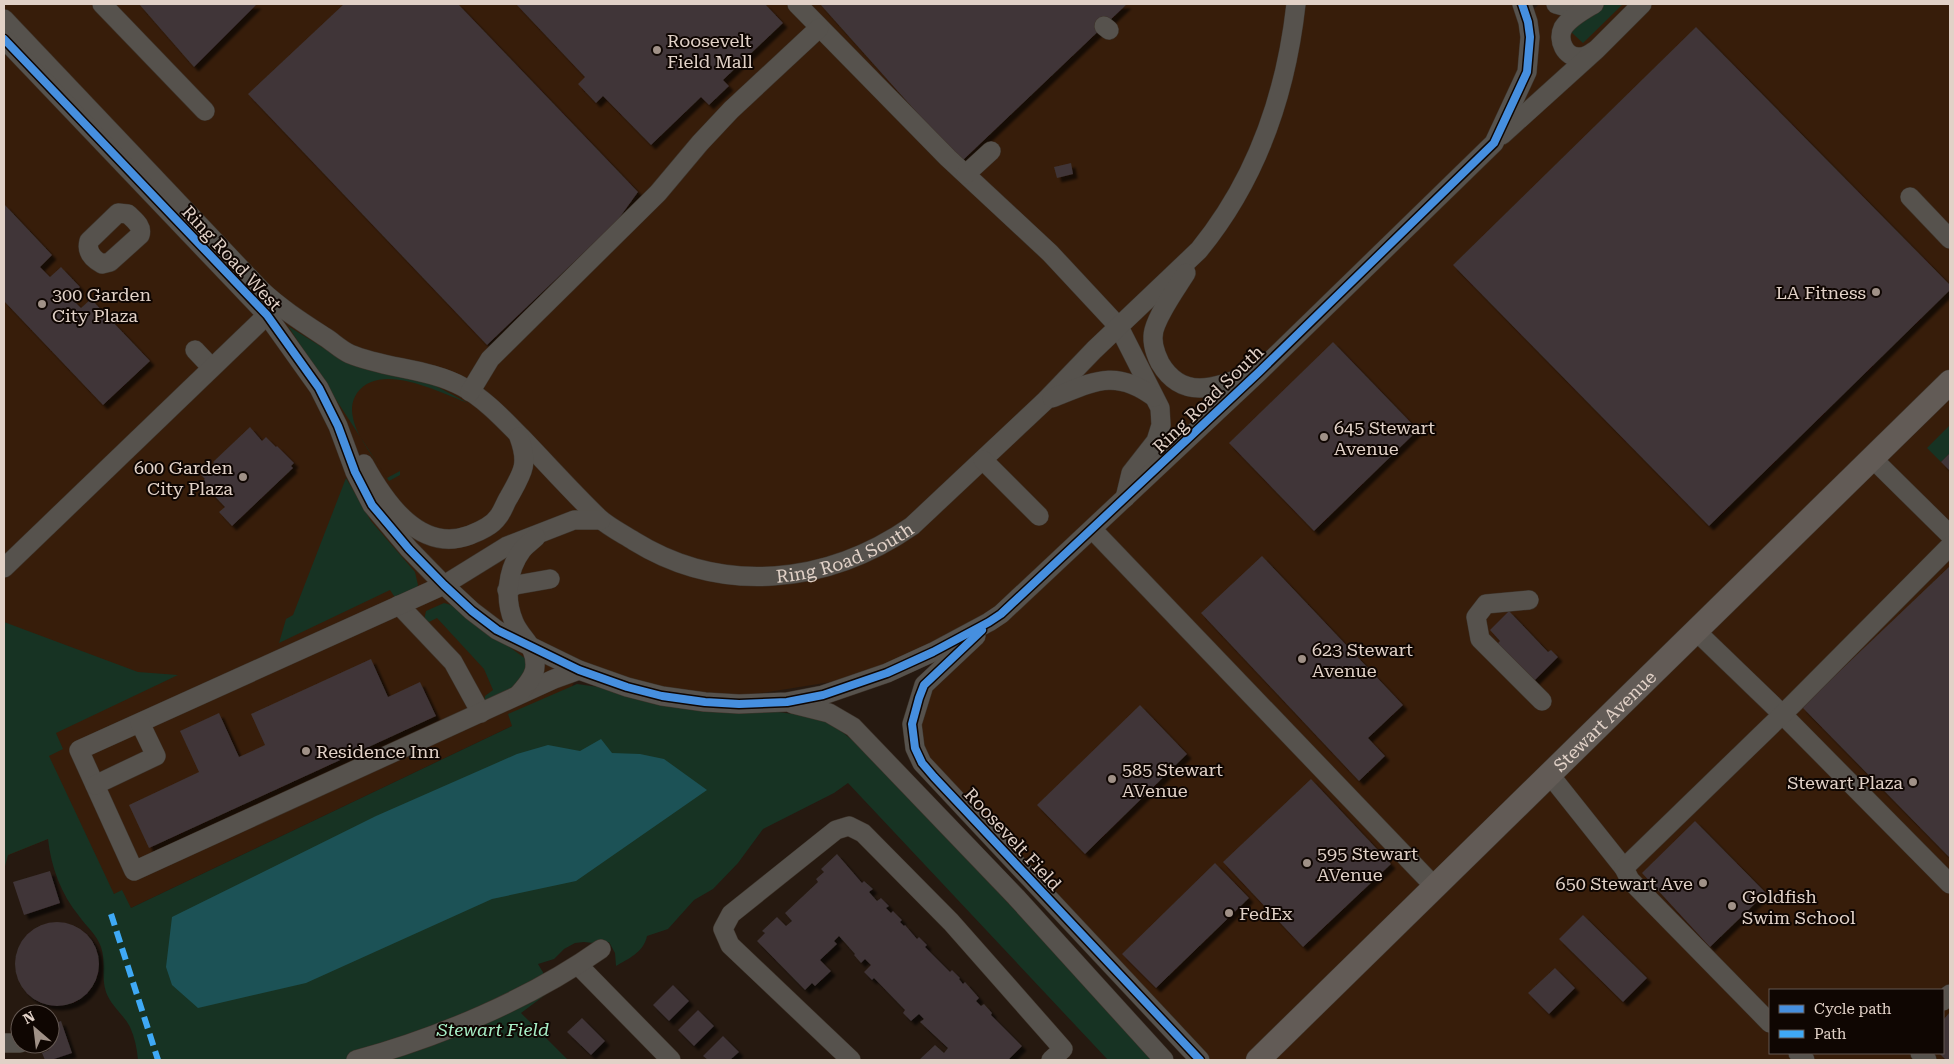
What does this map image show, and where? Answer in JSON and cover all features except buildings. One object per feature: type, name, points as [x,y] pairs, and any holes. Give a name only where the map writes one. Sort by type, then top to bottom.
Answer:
[{"type":"main road","name":"Stewart Avenue","points":[[1258,1060],[1950,383]]},
{"type":"street","points":[[102,4],[205,111]]},
{"type":"street","points":[[797,4],[966,174],[1050,253],[1119,327],[1160,408],[1161,425],[1156,441],[1132,473],[1126,498]]},
{"type":"street","name":"Ring Road South","points":[[601,520],[652,552],[679,563],[718,574],[748,576],[782,576],[833,566],[866,554],[912,526],[1046,401],[1199,250],[1212,234],[1236,199],[1268,132],[1286,66],[1296,4]]},
{"type":"street","name":"Ring Road South","points":[[787,702],[822,695],[887,672],[933,652],[989,622],[1001,614],[1126,498],[1494,143],[1527,72],[1530,37],[1528,22],[1522,4]]},
{"type":"street","points":[[1556,4],[1567,7],[1585,4]]},
{"type":"street","points":[[1594,4],[1568,22],[1564,26],[1561,36],[1563,47],[1574,56],[1583,57],[1596,50]]},
{"type":"street","points":[[1494,143],[1596,50],[1642,4]]},
{"type":"street","name":"Ring Road West","points":[[4,19],[247,276],[278,306],[349,353],[384,364],[424,373],[462,387],[470,392],[496,411],[601,520]]},
{"type":"street","points":[[470,392],[490,359],[658,193],[731,110],[819,28]]},
{"type":"street","name":"Ring Road West","points":[[4,41],[267,315],[319,388],[338,426],[355,472],[372,505],[405,544],[472,611],[497,630],[579,670],[627,687],[662,696],[739,704],[787,702]]},
{"type":"street","points":[[966,174],[991,151]]},
{"type":"street","points":[[1910,197],[1950,239]]},
{"type":"street","points":[[133,219],[155,198]]},
{"type":"street","points":[[1199,250],[1156,324],[1153,338],[1157,357],[1170,375],[1177,381],[1193,388],[1218,387],[1258,372]]},
{"type":"street","points":[[4,568],[267,315]]},
{"type":"street","points":[[195,350],[211,367]]},
{"type":"street","points":[[1046,401],[1084,386],[1111,379],[1135,384],[1155,398]]},
{"type":"street","points":[[338,426],[350,440],[374,480],[401,517],[421,532],[445,540],[465,537],[483,530],[498,518],[521,476],[525,452],[518,435]]},
{"type":"street","points":[[1872,459],[1950,535]]},
{"type":"street","points":[[983,460],[1039,516]]},
{"type":"street","points":[[579,670],[554,679],[134,872],[79,750],[444,585],[507,546],[574,520],[601,520]]},
{"type":"street","points":[[1092,529],[1435,888]]},
{"type":"street","points":[[517,696],[529,683],[536,667],[532,647],[515,624],[510,610],[507,590],[515,563],[523,549],[543,531]]},
{"type":"street","points":[[1624,868],[1950,546]]},
{"type":"street","points":[[507,590],[516,585],[550,579]]},
{"type":"street","points":[[1529,600],[1486,604],[1476,617],[1480,638],[1542,701]]},
{"type":"street","points":[[399,605],[453,662],[481,713]]},
{"type":"street","name":"Roosevelt Field","points":[[989,622],[970,644],[924,685],[912,724],[915,748],[922,763],[1200,1060]]},
{"type":"street","points":[[1696,631],[1782,714],[1950,884]]},
{"type":"street","points":[[787,702],[829,713],[853,727],[1016,898],[1164,1060]]},
{"type":"street","points":[[95,785],[156,756],[140,723]]},
{"type":"street","points":[[1550,775],[1624,868],[1630,880],[1769,1022]]},
{"type":"street","points":[[852,1060],[730,945],[723,929],[732,914],[836,830],[849,826],[863,833],[951,922],[1063,1049],[1051,1060]]},
{"type":"street","points":[[356,1060],[392,1050],[454,1026],[527,994],[578,965],[601,949]]},
{"type":"street","points":[[578,965],[671,1060]]},
{"type":"shaded area","points":[[4,4],[1521,4],[1525,18],[1539,4],[1950,4],[1950,1060],[1207,1060],[925,758],[919,739],[926,693],[982,630],[887,673],[705,702],[579,671],[560,713],[512,726],[131,908],[48,839],[4,857]]},
{"type":"green space","points":[[1599,4],[1623,4],[1583,43],[1570,31]]},
{"type":"green space","points":[[288,326],[343,360],[434,385],[468,403],[426,387],[395,379],[380,380],[367,384],[357,393],[352,407],[354,422],[361,439]]},
{"type":"green space","points":[[1950,425],[1950,453],[1941,462],[1927,448]]},
{"type":"green space","points":[[400,471],[400,475],[389,481],[387,478]]},
{"type":"green space","points":[[346,478],[371,521],[415,572],[418,585],[414,595],[398,602],[390,590],[279,643],[286,619],[293,615]]},
{"type":"green space","points":[[444,603],[451,605],[526,659],[527,681],[484,702],[485,696],[493,690],[484,669],[437,618],[429,622],[424,620],[426,611]]},
{"type":"green space","name":"Stewart Field","points":[[4,622],[138,672],[178,675],[56,733],[63,749],[49,756],[114,894],[122,890],[131,908],[512,726],[508,714],[577,684],[816,717],[835,726],[869,754],[1155,1060],[1108,1060],[848,783],[834,793],[763,829],[738,863],[713,889],[694,900],[668,929],[647,936],[639,951],[625,961],[616,966],[615,953],[609,942],[603,944],[584,942],[575,943],[564,949],[554,959],[538,964],[553,989],[521,1013],[568,1060],[138,1060],[136,1044],[130,1027],[111,1002],[106,992],[101,947],[62,889],[54,870],[48,839],[8,855],[4,870]]},
{"type":"water","points":[[601,739],[612,753],[640,754],[664,759],[707,790],[576,881],[492,899],[306,983],[198,1008],[172,985],[166,967],[172,917],[376,816],[517,754],[548,745],[580,751]]},
{"type":"marked path","points":[[111,914],[158,1060]]},
{"type":"cycle path","points":[[4,39],[267,315],[319,388],[338,426],[355,472],[372,505],[409,549],[472,611],[497,630],[579,670],[627,687],[662,696],[705,702],[739,704],[787,702],[823,695],[887,673],[933,652],[1001,614],[1259,372],[1494,143],[1527,72],[1530,37],[1528,22],[1522,4]]},
{"type":"cycle path","points":[[982,630],[924,685],[912,724],[915,748],[922,763],[1200,1060]]},
{"type":"place","name":"Roosevelt Field Mall","points":[[657,50]]},
{"type":"place","name":"LA Fitness","points":[[1876,292]]},
{"type":"place","name":"300 Garden City Plaza","points":[[42,304]]},
{"type":"place","name":"645 Stewart Avenue","points":[[1324,437]]},
{"type":"place","name":"600 Garden City Plaza","points":[[243,477]]},
{"type":"place","name":"623 Stewart Avenue","points":[[1302,659]]},
{"type":"place","name":"Residence Inn","points":[[306,751]]},
{"type":"place","name":"585 Stewart AVenue","points":[[1112,779]]},
{"type":"place","name":"Stewart Plaza","points":[[1913,782]]},
{"type":"place","name":"595 Stewart AVenue","points":[[1307,863]]},
{"type":"place","name":"650 Stewart Ave","points":[[1703,883]]},
{"type":"place","name":"Goldfish Swim School","points":[[1732,906]]},
{"type":"place","name":"FedEx","points":[[1229,913]]}]
